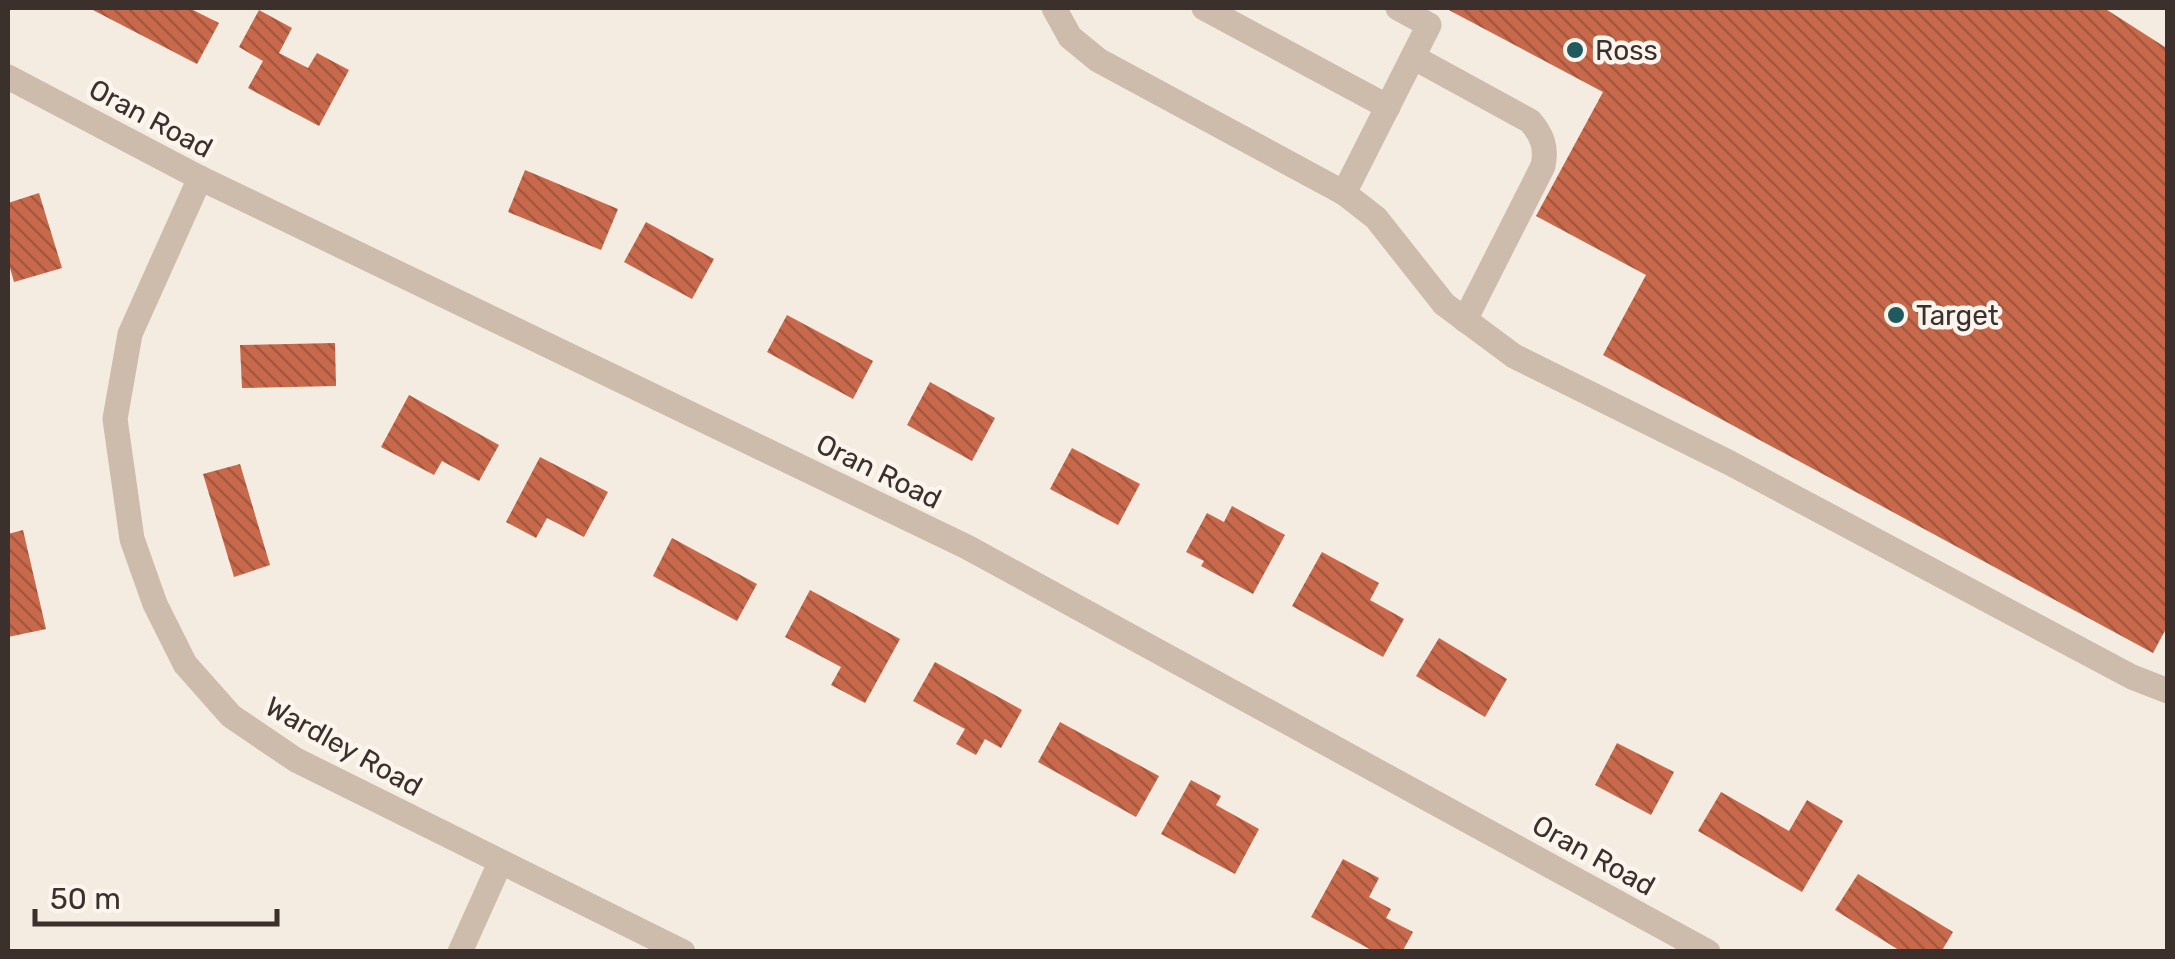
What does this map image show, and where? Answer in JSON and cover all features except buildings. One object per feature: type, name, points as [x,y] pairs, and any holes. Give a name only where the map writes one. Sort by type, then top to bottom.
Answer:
[{"type":"street","points":[[1054,8],[1070,37],[1098,60],[1344,193],[1376,218],[1444,304],[1514,356],[1730,462],[2132,677],[2168,691]]},
{"type":"street","points":[[1204,8],[1388,107]]},
{"type":"street","points":[[1344,193],[1430,25],[1398,8]]},
{"type":"street","points":[[1413,57],[1530,122],[1544,144],[1542,166],[1465,320]]},
{"type":"street","name":"Oran Road","points":[[8,77],[200,178],[966,546],[1708,952]]},
{"type":"street","name":"Wardley Road","points":[[200,178],[130,334],[115,419],[132,540],[155,604],[185,664],[231,716],[296,760],[684,952]]},
{"type":"street","points":[[460,952],[500,863]]},
{"type":"place","name":"Ross","points":[[1575,50]]},
{"type":"place","name":"Target","points":[[1896,315]]}]
